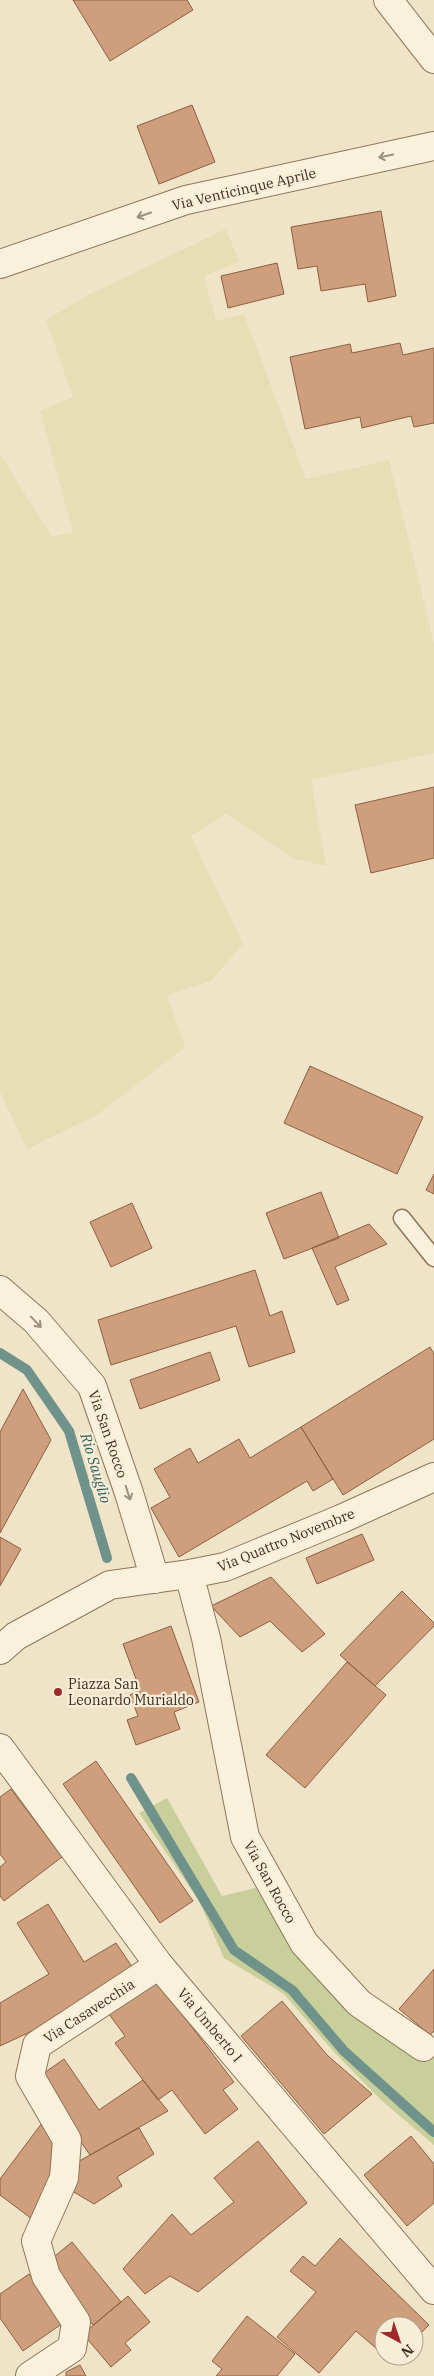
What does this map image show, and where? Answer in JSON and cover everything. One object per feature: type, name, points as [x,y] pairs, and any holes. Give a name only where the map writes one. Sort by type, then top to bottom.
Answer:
[{"type":"street","points":[[388,0],[434,60]]},
{"type":"street","name":"Via Venticinque Aprile","points":[[0,264],[186,200],[434,146]]},
{"type":"street","name":"Via San Rocco","points":[[0,1290],[36,1321],[92,1386],[155,1579]]},
{"type":"street","name":"Via Quattro Novembre","points":[[0,1650],[16,1636],[110,1584],[190,1574],[225,1567],[342,1519],[434,1477]]},
{"type":"street","name":"Via San Rocco","points":[[190,1574],[210,1657],[245,1837],[304,1943],[359,2003],[423,2047]]},
{"type":"street","name":"Via Umberto I","points":[[0,1748],[159,1965],[434,2290]]},
{"type":"street","name":"Via Casavecchia","points":[[30,2376],[72,2348],[76,2322],[46,2276],[36,2241],[64,2178],[67,2140],[30,2076],[37,2045],[159,1965]]},
{"type":"lane","points":[[402,1218],[434,1258]]},
{"type":"shaded area","points":[[226,229],[239,262],[204,276],[216,321],[244,314],[306,479],[389,460],[434,643],[434,753],[311,780],[326,866],[294,859],[226,814],[191,836],[243,944],[211,981],[167,995],[185,1047],[97,1115],[27,1149],[0,1092],[0,454],[52,537],[73,532],[40,411],[73,397],[46,320],[90,294]]},
{"type":"green space","points":[[167,1798],[222,1896],[259,1887],[291,1936],[434,2042],[434,2145],[381,2100],[333,2051],[284,1994],[224,1958],[199,1901],[139,1813]]},
{"type":"building","points":[[73,0],[187,0],[193,10],[110,61]]},
{"type":"building","points":[[192,105],[215,162],[159,184],[137,126]]},
{"type":"building","points":[[381,211],[396,296],[368,302],[365,284],[321,291],[317,266],[298,269],[291,227]]},
{"type":"building","points":[[277,263],[284,294],[228,308],[221,276]]},
{"type":"building","points":[[400,343],[403,355],[434,348],[434,423],[414,427],[411,416],[362,428],[360,417],[305,429],[290,357],[350,344],[352,353]]},
{"type":"building","points":[[434,787],[434,858],[371,873],[355,805]]},
{"type":"building","points":[[310,1066],[423,1117],[397,1174],[284,1123]]},
{"type":"building","points":[[434,1174],[434,1194],[426,1190]]},
{"type":"building","points":[[321,1192],[339,1238],[284,1259],[266,1213]]},
{"type":"building","points":[[132,1203],[152,1248],[111,1267],[90,1222]]},
{"type":"building","points":[[369,1224],[387,1244],[335,1267],[349,1300],[337,1305],[312,1248]]},
{"type":"building","points":[[255,1270],[270,1316],[282,1311],[295,1352],[249,1367],[236,1326],[111,1365],[98,1320]]},
{"type":"building","points":[[430,1347],[434,1354],[434,1439],[343,1495],[301,1427]]},
{"type":"building","points":[[210,1352],[220,1380],[140,1409],[130,1380]]},
{"type":"building","points":[[23,1389],[51,1440],[0,1533],[0,1432]]},
{"type":"building","points":[[301,1427],[333,1479],[313,1491],[307,1481],[179,1557],[151,1508],[170,1497],[154,1469],[190,1448],[198,1463],[239,1439],[250,1458]]},
{"type":"building","points":[[362,1534],[374,1560],[317,1584],[306,1558]]},
{"type":"building","points":[[0,1537],[21,1549],[0,1586]]},
{"type":"building","points":[[271,1577],[325,1634],[302,1652],[270,1621],[240,1637],[211,1606]]},
{"type":"building","points":[[402,1591],[434,1623],[434,1626],[375,1686],[340,1655]]},
{"type":"building","points":[[171,1626],[199,1702],[174,1712],[180,1729],[136,1745],[127,1720],[138,1716],[130,1695],[140,1690],[123,1644]]},
{"type":"building","points":[[347,1662],[386,1695],[305,1788],[266,1755]]},
{"type":"building","points":[[96,1761],[193,1901],[160,1923],[63,1784]]},
{"type":"building","points":[[11,1789],[62,1857],[4,1901],[0,1896],[0,1867],[6,1862],[0,1854],[0,1797]]},
{"type":"building","points":[[48,1904],[84,1962],[116,1943],[135,1971],[73,2012],[0,2046],[0,2003],[49,1974],[17,1923]]},
{"type":"building","points":[[434,1969],[434,2031],[430,2035],[399,2009]]},
{"type":"building","points":[[152,1975],[234,2082],[223,2090],[238,2109],[205,2134],[172,2090],[158,2100],[115,2043],[125,2036],[106,2010]]},
{"type":"building","points":[[282,2001],[327,2055],[372,2094],[324,2134],[241,2036]]},
{"type":"building","points":[[64,2059],[99,2110],[143,2080],[168,2111],[90,2155],[37,2078]]},
{"type":"building","points":[[45,2119],[62,2161],[36,2222],[0,2195],[0,2179]]},
{"type":"building","points":[[139,2128],[154,2154],[117,2177],[122,2186],[94,2204],[72,2191],[72,2165]]},
{"type":"building","points":[[411,2136],[434,2164],[434,2203],[407,2226],[364,2175]]},
{"type":"building","points":[[258,2141],[307,2203],[198,2292],[170,2276],[145,2294],[123,2269],[172,2214],[191,2235],[234,2202],[214,2178]]},
{"type":"building","points":[[340,2238],[420,2316],[374,2316],[374,2346],[356,2331],[319,2373],[277,2337],[316,2292],[290,2271],[303,2256],[315,2266]]},
{"type":"building","points":[[72,2242],[121,2302],[93,2325],[44,2265]]},
{"type":"building","points":[[29,2274],[63,2323],[23,2351],[0,2318],[0,2294]]},
{"type":"building","points":[[128,2296],[150,2322],[125,2343],[131,2350],[111,2367],[83,2334]]},
{"type":"building","points":[[247,2316],[295,2354],[277,2376],[216,2376],[222,2369],[212,2361]]},
{"type":"building","points":[[424,2320],[429,2325],[424,2330]]},
{"type":"building","points":[[80,2365],[86,2376],[66,2376],[66,2372]]},
{"type":"waterway","name":"Rio Sauglio","points":[[0,1353],[27,1370],[69,1431],[107,1558]]},
{"type":"waterway","points":[[131,1778],[234,1950],[292,1990],[344,2051],[434,2132]]},
{"type":"place","name":"Piazza San Leonardo Murialdo","points":[[58,1692]]}]
